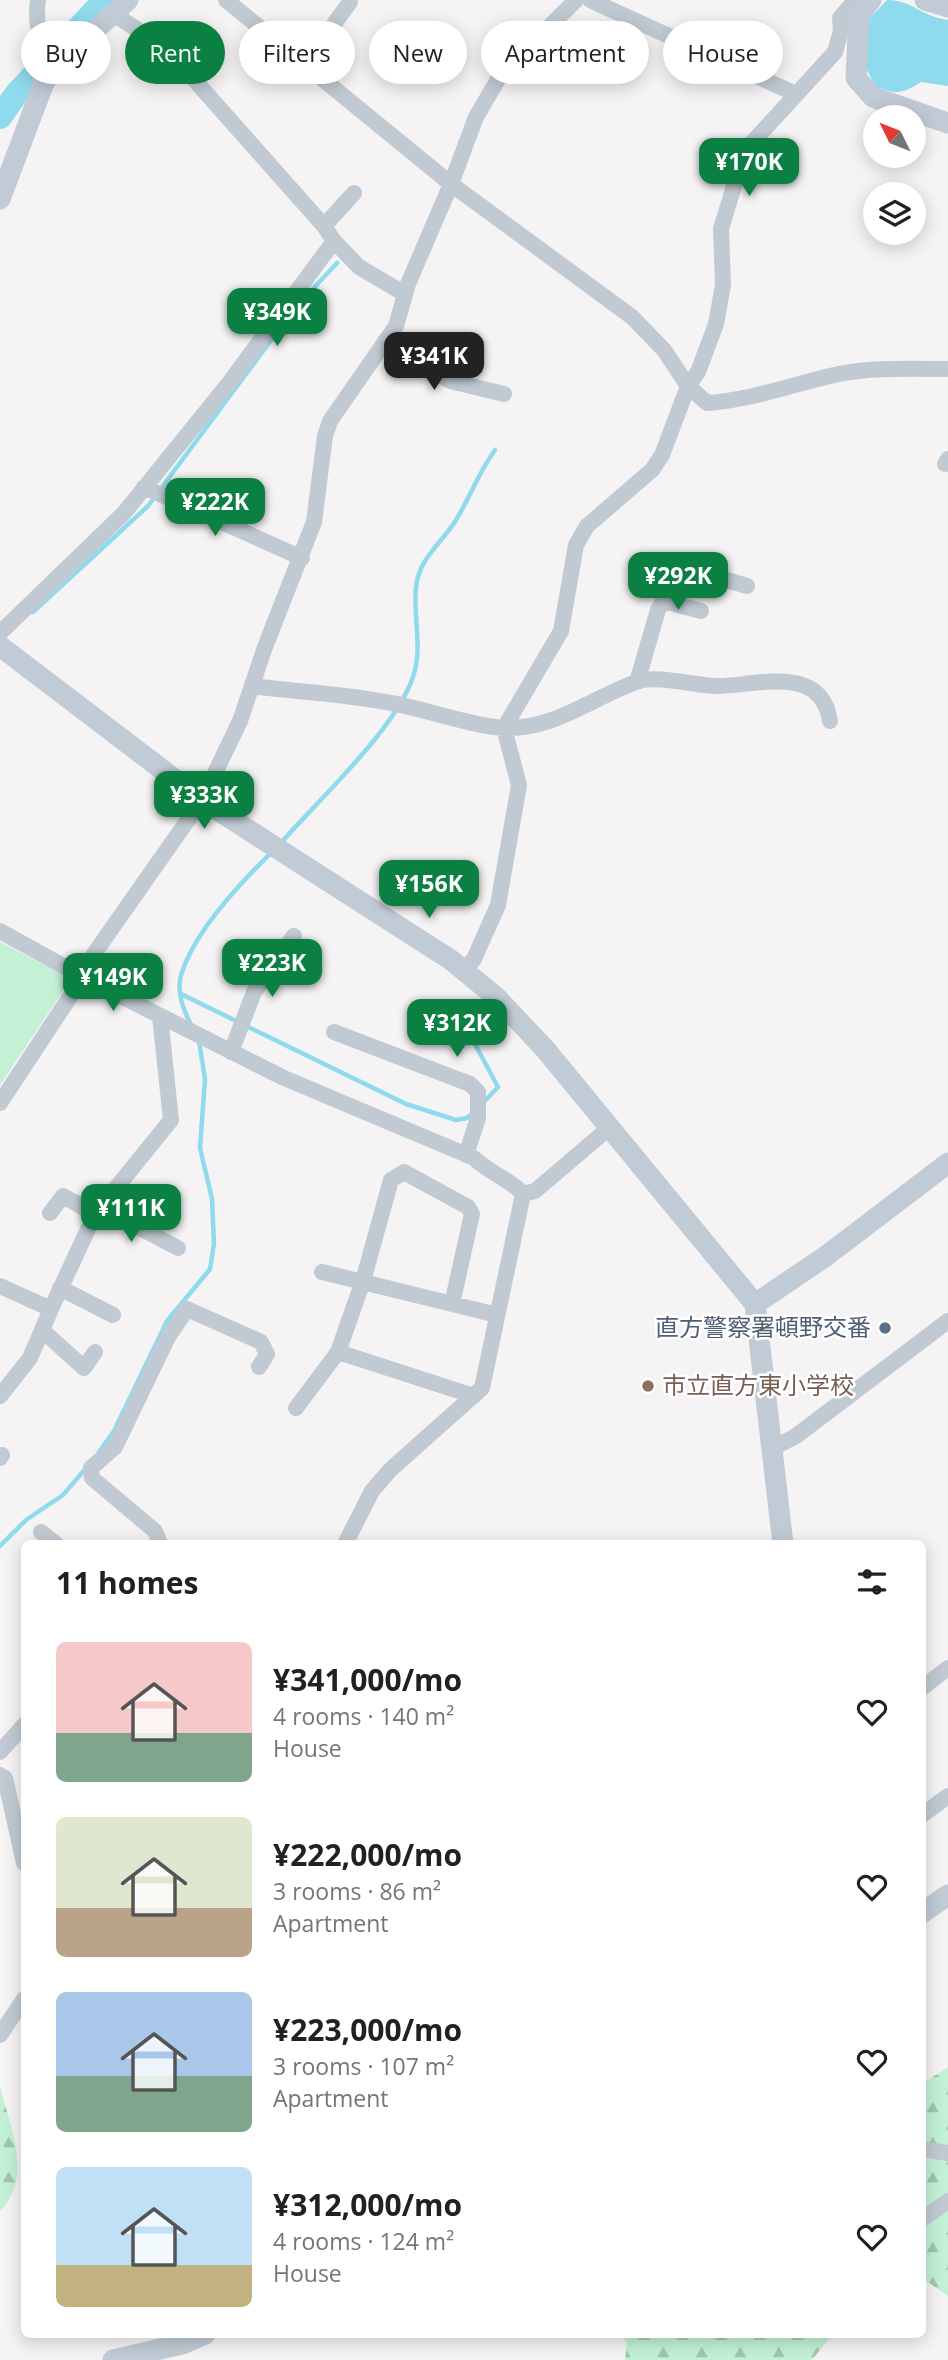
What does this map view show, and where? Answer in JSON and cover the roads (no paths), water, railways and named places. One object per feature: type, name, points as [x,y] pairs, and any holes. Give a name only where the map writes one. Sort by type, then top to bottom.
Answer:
[{"type":"street","points":[[35,21],[38,0]]},
{"type":"street","points":[[226,0],[252,21]]},
{"type":"street","points":[[0,1103],[83,977],[91,958],[202,800],[253,687],[265,647],[302,558],[314,522],[325,436],[330,421],[396,326],[405,295],[451,184],[475,117],[500,76],[576,0]]},
{"type":"street","points":[[590,0],[796,94]]},
{"type":"street","points":[[925,0],[948,7]]},
{"type":"street","points":[[336,21],[350,2]]},
{"type":"street","points":[[464,970],[474,959],[498,905],[519,785],[504,728],[561,631],[576,545],[587,527],[652,470],[662,455],[688,386],[698,372],[716,324],[723,285],[721,229],[741,163],[750,145],[835,52],[842,31],[839,18],[856,4],[859,15],[854,55],[856,78],[873,97],[948,123]]},
{"type":"street","points":[[104,21],[120,6],[167,49],[359,267],[405,295]]},
{"type":"street","points":[[0,200],[44,84]]},
{"type":"street","points":[[329,84],[451,184],[632,317],[664,350],[688,386],[707,403],[736,401],[836,375],[875,369],[948,369]]},
{"type":"street","points":[[324,226],[354,192]]},
{"type":"street","points":[[0,633],[124,513],[229,383],[334,241]]},
{"type":"street","points":[[385,341],[450,381],[503,394]]},
{"type":"street","points":[[144,487],[302,558]]},
{"type":"street","points":[[637,682],[664,601],[683,567],[747,586]]},
{"type":"street","points":[[664,601],[701,611]]},
{"type":"street","points":[[0,646],[202,800],[464,970],[496,997],[545,1049],[755,1304],[783,1540]]},
{"type":"street","points":[[253,687],[389,702],[504,728],[526,725],[580,710],[637,682],[720,687],[759,680],[788,681],[813,692],[828,708],[830,721]]},
{"type":"street","points":[[0,931],[83,977],[284,1078],[466,1155],[494,1175],[518,1186],[523,1194],[482,1388],[390,1470],[372,1491],[347,1540]]},
{"type":"street","points":[[231,1052],[254,992],[294,936]]},
{"type":"street","points":[[0,1395],[30,1358],[97,1211],[171,1120],[160,1016]]},
{"type":"street","points":[[334,1032],[470,1084],[478,1092],[478,1118],[466,1155]]},
{"type":"street","points":[[523,1194],[535,1191],[609,1128]]},
{"type":"street","points":[[755,1304],[826,1256],[948,1163]]},
{"type":"street","points":[[296,1408],[338,1352],[363,1281],[391,1180],[404,1172],[468,1207],[472,1214],[452,1304]]},
{"type":"street","points":[[50,1213],[63,1196],[178,1248]]},
{"type":"street","points":[[322,1272],[497,1315]]},
{"type":"street","points":[[0,1286],[51,1309]]},
{"type":"street","points":[[60,1288],[113,1315]]},
{"type":"street","points":[[158,1540],[155,1531],[92,1478],[91,1468],[115,1447],[168,1337],[187,1309],[261,1342],[267,1354],[259,1367]]},
{"type":"street","points":[[773,1448],[796,1436],[948,1321]]},
{"type":"street","points":[[42,1330],[85,1368],[95,1352]]},
{"type":"street","points":[[338,1352],[474,1396]]},
{"type":"street","points":[[41,1532],[51,1540]]},
{"type":"street","points":[[926,1685],[948,1668]]},
{"type":"street","points":[[0,1752],[21,1728]]},
{"type":"street","points":[[0,1775],[18,1794],[21,1828]]},
{"type":"street","points":[[926,1812],[948,1796]]},
{"type":"street","points":[[926,1910],[948,1895]]},
{"type":"street","points":[[0,2035],[21,2003]]},
{"type":"street","points":[[926,2150],[948,2153]]},
{"type":"street","points":[[926,2216],[948,2201]]},
{"type":"street","points":[[113,2360],[136,2344],[182,2344],[196,2338]]},
{"type":"water","points":[[887,0],[903,3],[948,20],[948,86],[921,82],[899,92],[875,86],[867,70],[866,22]]},
{"type":"waterway","points":[[0,117],[17,93],[105,0]]},
{"type":"waterway","points":[[33,612],[148,506],[295,308],[337,263]]},
{"type":"waterway","points":[[280,844],[354,764],[404,698],[416,666],[418,644],[415,599],[418,577],[426,559],[456,520],[495,450]]},
{"type":"waterway","points":[[192,1027],[179,988],[187,959],[219,909],[272,852]]},
{"type":"waterway","points":[[181,994],[406,1104],[456,1120],[467,1118],[474,1112]]},
{"type":"waterway","points":[[482,1020],[475,1044],[498,1087],[483,1103]]},
{"type":"waterway","points":[[99,1452],[114,1431],[167,1321],[210,1269],[214,1244],[212,1199],[200,1148],[205,1079],[199,1041]]},
{"type":"waterway","points":[[0,1546],[26,1520],[63,1495],[87,1467]]},
{"type":"place","name":"直方警察署頓野交番","points":[[885,1328]]},
{"type":"place","name":"市立直方東小学校","points":[[648,1386]]}]
